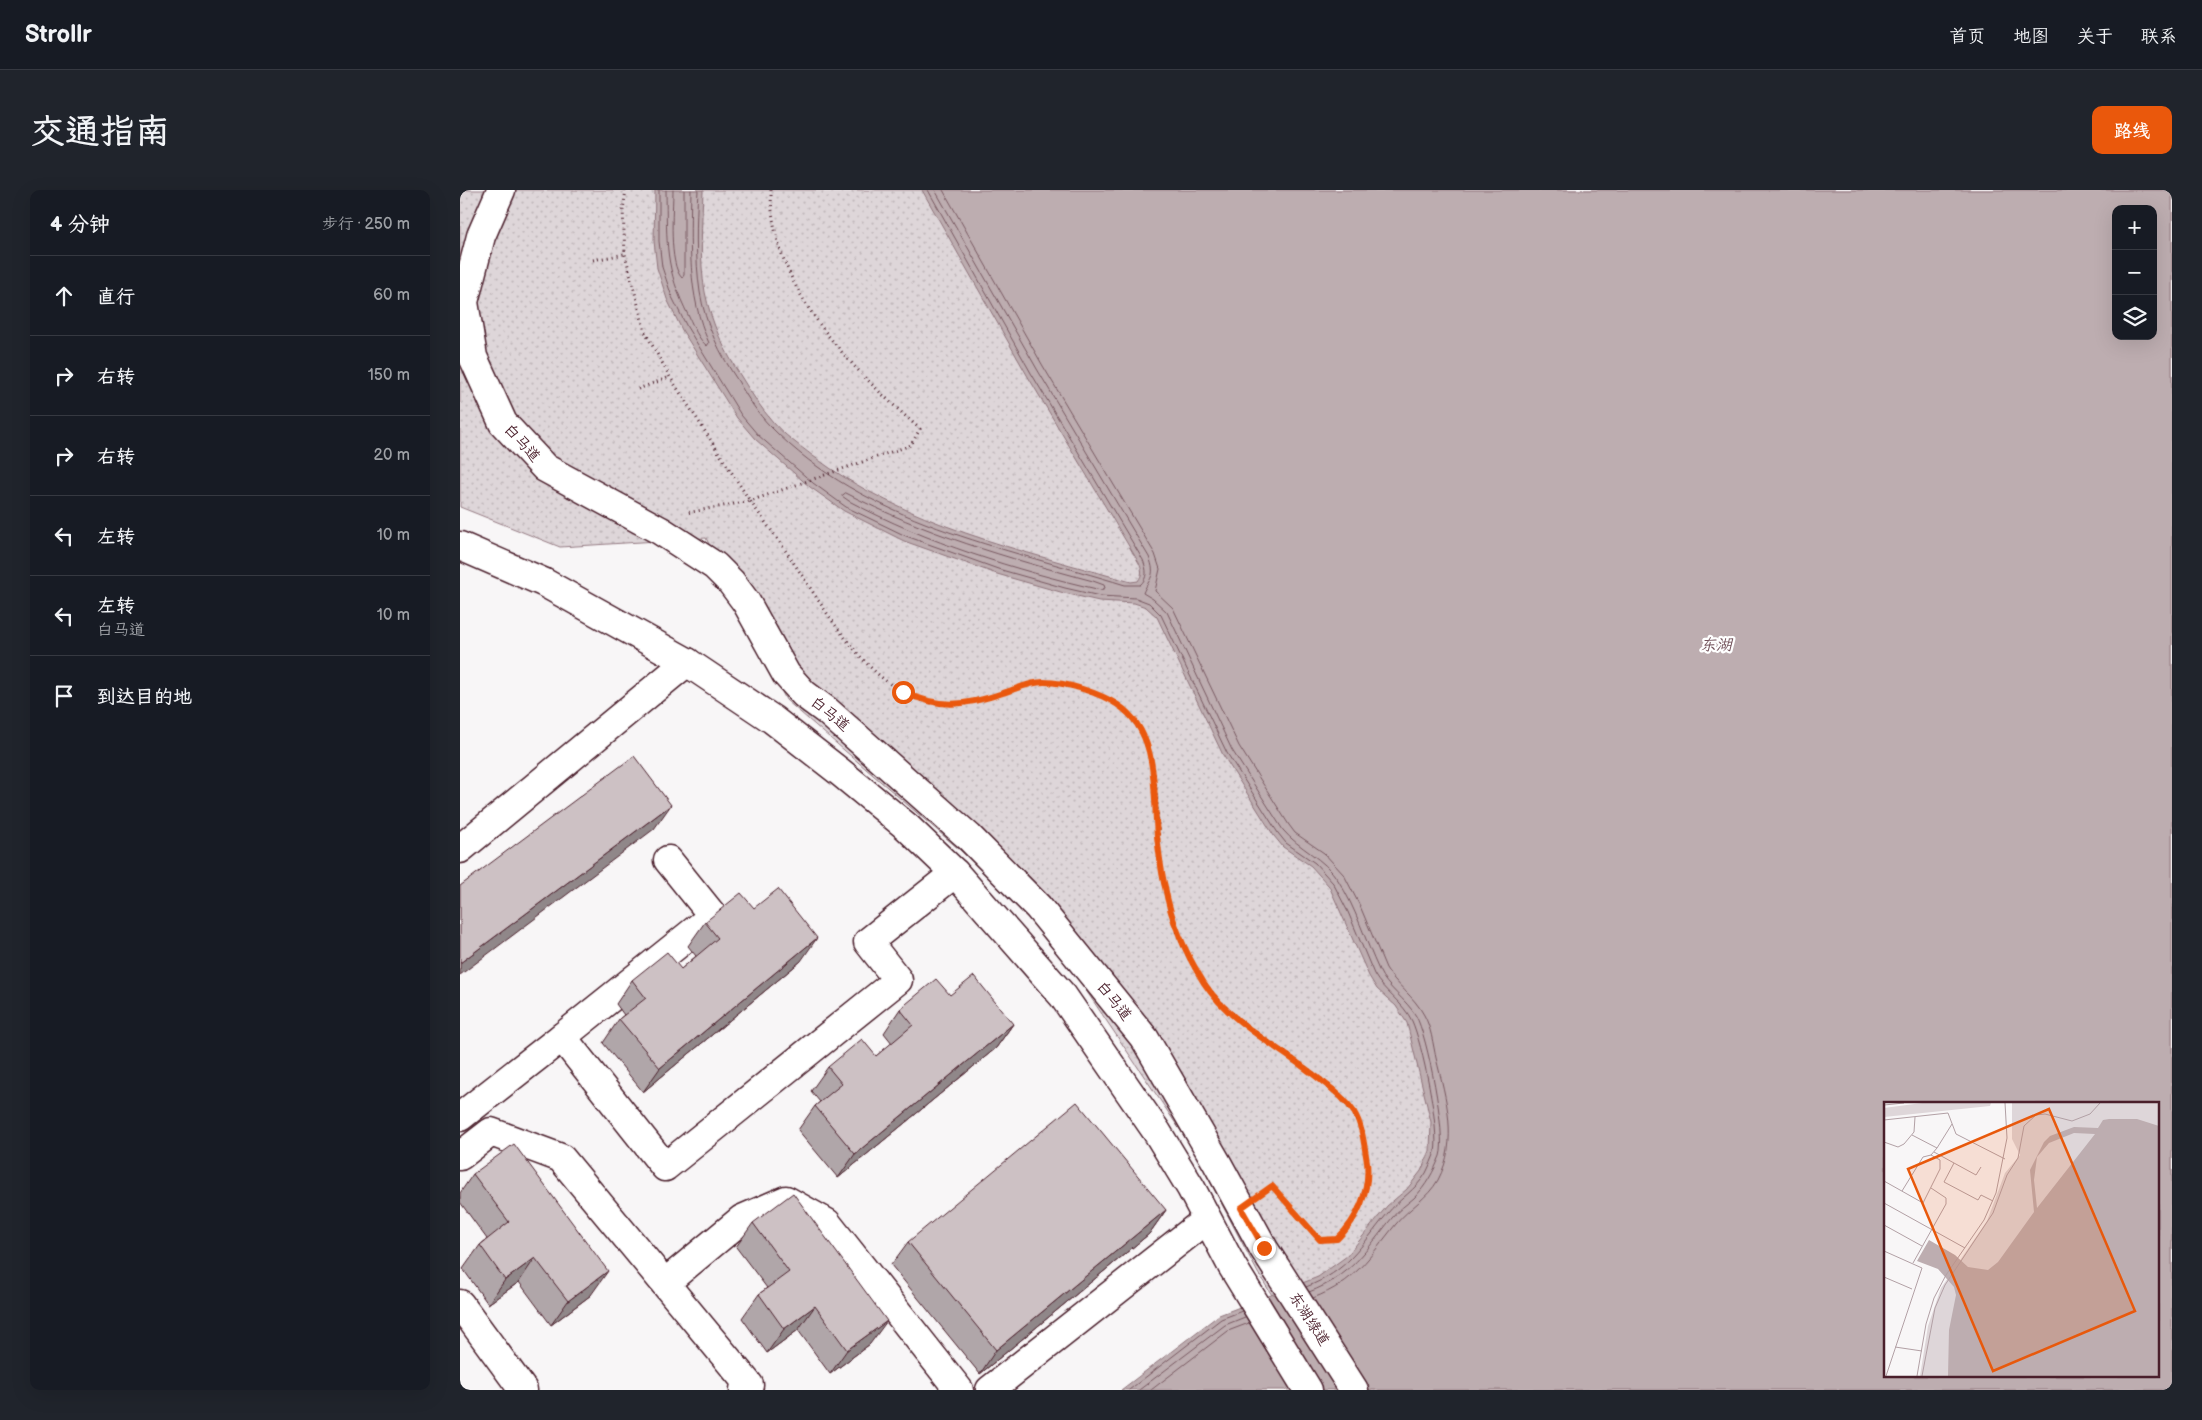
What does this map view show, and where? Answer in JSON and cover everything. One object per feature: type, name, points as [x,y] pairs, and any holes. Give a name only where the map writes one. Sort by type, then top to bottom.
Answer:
[{"type":"street","name":"白马道","points":[[501,190],[481,236],[464,302],[473,357],[503,423],[545,468],[695,551],[715,566],[731,582],[746,602],[786,674],[804,694],[827,711],[962,831],[1038,907],[1145,1039],[1264,1248]]},
{"type":"street","points":[[460,546],[543,582],[688,662],[772,719],[840,772],[907,827],[955,873],[1063,996],[1157,1132],[1191,1188],[1206,1220],[1232,1266],[1308,1390]]},
{"type":"street","points":[[460,849],[688,662]]},
{"type":"street","points":[[460,1117],[713,916],[668,860]]},
{"type":"street","points":[[562,1037],[665,1167],[898,980],[868,942],[955,873]]},
{"type":"street","points":[[460,1156],[491,1132],[561,1158],[750,1386],[744,1390]]},
{"type":"street","points":[[665,1283],[742,1219],[786,1200],[827,1223],[959,1390]]},
{"type":"street","points":[[990,1390],[1206,1220]]},
{"type":"street","name":"东湖绿道","points":[[1264,1248],[1354,1390]]},
{"type":"street","points":[[460,1304],[523,1390]]},
{"type":"path","points":[[626,190],[624,210],[625,254],[645,332],[670,376],[750,501],[797,567],[808,587],[842,632],[881,677],[903,692],[938,705],[979,700],[1028,684],[1045,682],[1082,689],[1106,698],[1124,709],[1135,721],[1144,738],[1150,756],[1157,836],[1165,890],[1177,929],[1198,973],[1220,1001],[1245,1024],[1332,1089],[1354,1113],[1361,1128],[1367,1167],[1364,1197],[1352,1223],[1337,1239],[1320,1240],[1272,1186],[1241,1208]]},
{"type":"path","points":[[642,521],[750,501],[911,445],[920,430],[870,385],[847,359],[811,312],[782,252],[774,221],[771,190]]},
{"type":"path","points":[[593,260],[625,254]]},
{"type":"path","points":[[638,389],[670,376]]},
{"type":"shaded area","name":"东湖","points":[[460,190],[2172,190],[2172,1390],[1332,1390],[1258,1273],[1193,1149],[1077,977],[1028,917],[967,856],[786,700],[706,538],[560,547],[460,507]]},
{"type":"water","name":"东湖","points":[[655,190],[703,190],[702,267],[705,292],[715,326],[724,348],[753,395],[782,431],[813,456],[848,480],[885,500],[925,518],[965,533],[1048,559],[1131,582],[1138,581],[1141,576],[1139,563],[1027,375],[922,190],[2172,190],[2172,1390],[1121,1390],[1219,1315],[1318,1277],[1347,1256],[1387,1206],[1407,1189],[1421,1171],[1430,1151],[1431,1122],[1407,1023],[1396,1006],[1377,989],[1369,976],[1329,886],[1311,866],[1283,847],[1274,836],[1223,755],[1157,617],[1146,607],[1134,603],[1099,601],[997,574],[904,541],[844,511],[810,487],[755,439],[737,418],[682,330],[667,299],[657,268],[654,241]]},
{"type":"building","points":[[634,756],[671,805],[460,963],[460,886]]},
{"type":"building","points":[[778,889],[817,938],[660,1068],[619,1019],[646,998],[632,980],[667,952],[681,969],[718,938],[705,922],[741,893],[754,908]]},
{"type":"building","points":[[974,976],[1013,1024],[855,1154],[815,1106],[842,1084],[828,1067],[862,1039],[876,1056],[913,1025],[900,1009],[936,979],[950,995]]},
{"type":"building","points":[[1077,1102],[1166,1210],[996,1350],[908,1242]]},
{"type":"building","points":[[514,1144],[608,1271],[568,1301],[535,1258],[505,1280],[480,1245],[509,1222],[473,1174]]},
{"type":"building","points":[[793,1193],[887,1321],[847,1350],[815,1306],[784,1329],[759,1294],[789,1272],[753,1223]]},
{"type":"route","points":[[903,692],[938,705],[954,704],[979,700],[1028,684],[1045,682],[1082,689],[1106,698],[1124,709],[1135,721],[1144,738],[1154,778],[1157,836],[1165,890],[1177,929],[1198,973],[1206,986],[1245,1024],[1312,1072],[1332,1089],[1354,1113],[1361,1128],[1367,1180],[1364,1197],[1352,1223],[1346,1231],[1337,1239],[1320,1240],[1272,1186],[1241,1208],[1264,1248]]}]
